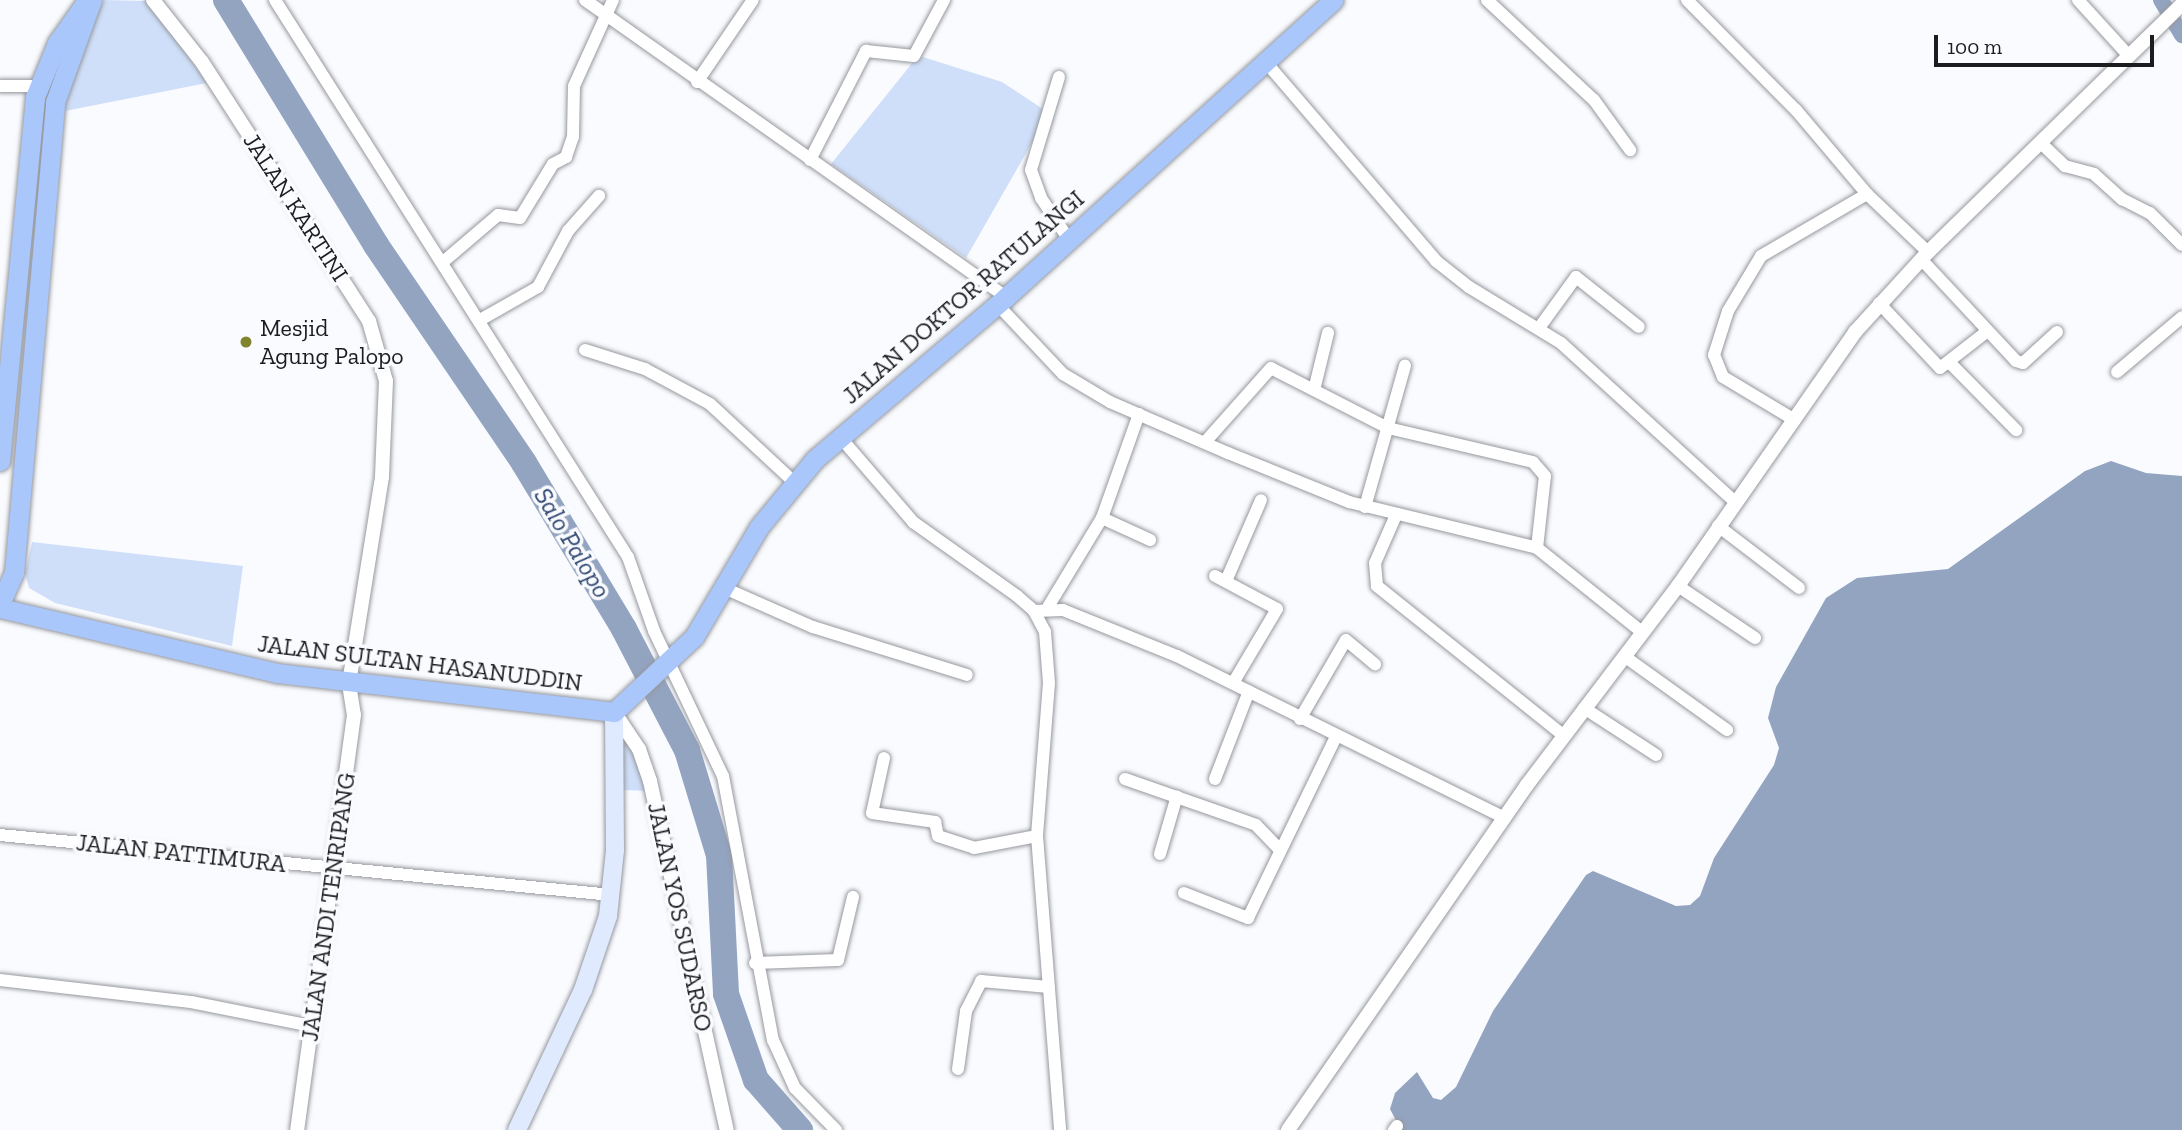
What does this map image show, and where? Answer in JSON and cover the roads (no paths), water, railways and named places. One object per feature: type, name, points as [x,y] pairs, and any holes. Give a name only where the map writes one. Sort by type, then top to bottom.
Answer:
[{"type":"highway","points":[[0,461],[37,86],[57,43],[90,0]]},
{"type":"highway","points":[[0,606],[14,573],[29,383],[50,201],[55,102],[90,0]]},
{"type":"highway","name":"JALAN DOKTOR RATULANGI","points":[[619,704],[694,637],[793,481],[840,437],[1001,301],[1264,60],[1334,0]]},
{"type":"highway","points":[[24,198],[50,201]]},
{"type":"highway","points":[[6,382],[29,383]]},
{"type":"highway","name":"JALAN SULTAN HASANUDDIN","points":[[0,606],[178,654],[349,684],[619,704]]},
{"type":"main road","points":[[517,1130],[583,990],[612,895],[619,704]]},
{"type":"street","name":"JALAN KARTINI","points":[[153,0],[202,62],[369,321],[380,347],[387,428],[366,599],[349,684]]},
{"type":"street","points":[[275,0],[628,557],[667,662],[723,776],[755,963],[783,1066],[807,1104],[836,1130]]},
{"type":"street","points":[[585,0],[810,160],[1001,301],[1063,374],[1139,414],[1365,507],[1537,548],[1642,632]]},
{"type":"street","points":[[443,262],[498,215],[520,218],[553,164],[566,158],[573,137],[574,86],[613,0]]},
{"type":"street","points":[[697,82],[753,0]]},
{"type":"street","points":[[810,160],[866,51],[914,56],[944,0]]},
{"type":"street","points":[[1487,0],[1594,100],[1630,150]]},
{"type":"street","points":[[1687,0],[1796,110],[1867,194],[1925,255],[1985,333],[2024,363],[2057,332]]},
{"type":"street","points":[[2078,0],[2129,56]]},
{"type":"street","points":[[1288,1130],[1563,735],[1678,586],[1793,419],[1879,303],[2182,4]]},
{"type":"street","points":[[1264,60],[1436,261],[1469,287],[1539,328],[1584,361],[1735,502]]},
{"type":"street","points":[[1059,77],[1031,170],[1041,198],[1068,238]]},
{"type":"street","points":[[0,86],[37,86]]},
{"type":"street","points":[[2040,142],[2065,166],[2094,174],[2122,199],[2150,213],[2182,245]]},
{"type":"street","points":[[1793,419],[1723,377],[1714,355],[1718,336],[1761,256],[1867,194]]},
{"type":"street","points":[[480,320],[538,287],[557,247],[599,196]]},
{"type":"street","points":[[1539,328],[1576,277],[1639,327]]},
{"type":"street","points":[[1879,303],[1940,368],[1951,364],[1985,333]]},
{"type":"street","points":[[2117,372],[2182,317]]},
{"type":"street","points":[[1314,390],[1328,333]]},
{"type":"street","points":[[585,350],[645,369],[710,404],[793,481]]},
{"type":"street","points":[[1951,364],[2016,430]]},
{"type":"street","points":[[1365,507],[1405,366]]},
{"type":"street","points":[[1205,442],[1266,370],[1277,370],[1388,428],[1533,462],[1545,476],[1537,548]]},
{"type":"street","points":[[1048,607],[1102,517],[1139,414]]},
{"type":"street","points":[[840,437],[913,522],[1034,611],[1045,632],[1049,684],[1037,836],[1060,1130]]},
{"type":"street","points":[[1233,683],[1277,610],[1220,578],[1261,500]]},
{"type":"street","points":[[1396,515],[1375,563],[1377,586],[1563,735]]},
{"type":"street","points":[[1102,517],[1150,540]]},
{"type":"street","points":[[1718,526],[1799,588]]},
{"type":"street","points":[[1678,586],[1755,638]]},
{"type":"street","points":[[724,588],[813,626],[967,675]]},
{"type":"street","points":[[1034,611],[1048,607],[1136,638],[1505,818]]},
{"type":"street","points":[[1300,719],[1346,640],[1375,664]]},
{"type":"street","points":[[1624,656],[1727,730]]},
{"type":"street","name":"JALAN ANDI TENRIPANG","points":[[297,1130],[354,715],[349,684]]},
{"type":"street","points":[[1215,779],[1249,691]]},
{"type":"street","name":"JALAN YOS SUDARSO","points":[[619,704],[650,781],[727,1130]]},
{"type":"street","points":[[1584,708],[1656,755]]},
{"type":"street","points":[[1184,893],[1246,919],[1336,737]]},
{"type":"street","points":[[884,758],[872,813],[934,822],[938,836],[974,848],[1037,836]]},
{"type":"street","points":[[1125,779],[1256,825],[1279,849]]},
{"type":"street","points":[[1160,854],[1177,796]]},
{"type":"street","name":"JALAN PATTIMURA","points":[[0,835],[612,895]]},
{"type":"street","points":[[755,963],[838,960],[853,897]]},
{"type":"street","points":[[0,980],[191,1002],[311,1026]]},
{"type":"street","points":[[958,1069],[966,1011],[981,981],[1049,987]]},
{"type":"waterway","name":"Salo Palopo","points":[[226,0],[376,245],[524,463],[624,629],[687,750],[719,855],[726,994],[756,1080],[800,1130]]},
{"type":"waterway","points":[[2161,0],[2182,35]]},
{"type":"place","name":"Mesjid Agung Palopo","points":[[246,342]]}]
